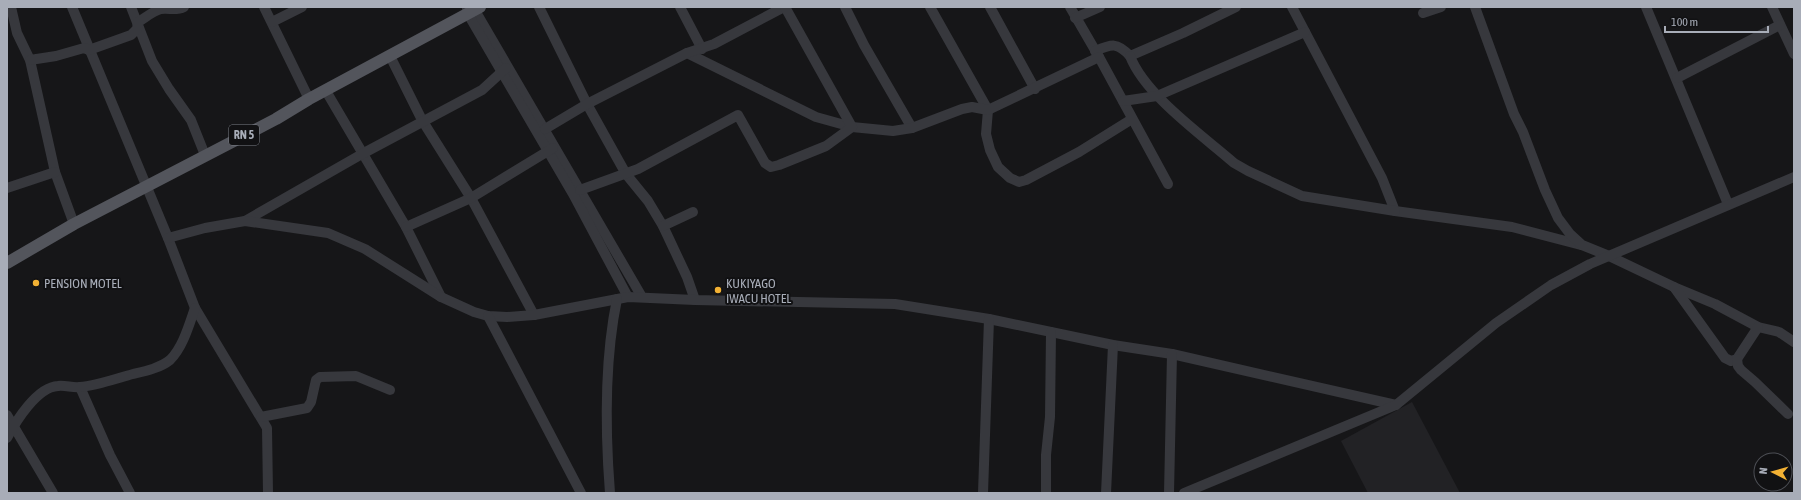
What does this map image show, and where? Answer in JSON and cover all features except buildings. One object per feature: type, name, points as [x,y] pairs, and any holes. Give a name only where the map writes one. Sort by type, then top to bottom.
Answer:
[{"type":"main road","name":"RN 5","points":[[7,263],[74,224],[276,119],[309,99],[390,56],[473,9]]},
{"type":"street","points":[[11,7],[17,33],[30,60],[54,172],[74,224]]},
{"type":"street","points":[[72,7],[196,308],[267,428],[268,493]]},
{"type":"street","points":[[131,7],[152,61],[169,89],[191,120],[205,155]]},
{"type":"street","points":[[138,22],[160,10],[177,10],[184,7]]},
{"type":"street","points":[[264,7],[309,99]]},
{"type":"street","points":[[272,22],[302,7]]},
{"type":"street","points":[[540,7],[587,104],[626,174],[648,201],[663,226],[696,300]]},
{"type":"street","points":[[680,7],[702,49]]},
{"type":"street","points":[[545,129],[587,104],[687,53],[714,44],[785,7],[852,127]]},
{"type":"street","points":[[845,7],[864,45],[912,128]]},
{"type":"street","points":[[930,7],[988,110],[986,134],[990,150],[998,167],[1010,178],[1019,182],[1079,152],[1132,119]]},
{"type":"street","points":[[990,7],[1035,89]]},
{"type":"street","points":[[1070,7],[1168,184]]},
{"type":"street","points":[[1075,18],[1100,7]]},
{"type":"street","points":[[1130,56],[1183,33],[1236,7]]},
{"type":"street","points":[[1292,7],[1382,178],[1395,211]]},
{"type":"street","points":[[1423,13],[1441,7]]},
{"type":"street","points":[[1474,7],[1544,190],[1562,225],[1582,245]]},
{"type":"street","points":[[1646,7],[1677,78],[1728,204]]},
{"type":"street","points":[[1772,7],[1794,54]]},
{"type":"street","points":[[473,9],[505,69],[552,149],[628,297]]},
{"type":"street","points":[[30,60],[56,56],[84,48],[89,50],[131,35],[137,29],[138,22]]},
{"type":"street","points":[[1677,78],[1780,25]]},
{"type":"street","points":[[1123,101],[1157,96],[1305,32]]},
{"type":"street","points":[[687,53],[816,117],[852,127],[893,131],[912,128],[962,109],[972,107],[988,110],[1035,89],[1112,45],[1121,47],[1130,56],[1135,68],[1157,96],[1234,163],[1302,196],[1395,211],[1512,227],[1582,245],[1715,304],[1758,327],[1779,332],[1794,342]]},
{"type":"street","points":[[390,56],[422,120],[471,198],[534,315]]},
{"type":"street","points":[[245,221],[422,120],[482,90],[505,69]]},
{"type":"street","points":[[505,69],[545,129],[552,149],[580,190],[642,297]]},
{"type":"street","points":[[326,91],[406,227],[441,297]]},
{"type":"street","points":[[580,190],[626,174],[738,115],[765,163],[771,167],[826,146],[852,127]]},
{"type":"street","points":[[406,227],[471,198],[552,149]]},
{"type":"street","points":[[7,188],[54,172]]},
{"type":"street","points":[[1184,493],[1396,405],[1496,323],[1551,285],[1609,256],[1794,176]]},
{"type":"street","points":[[663,226],[693,212]]},
{"type":"street","points":[[168,238],[205,228],[245,221],[328,233],[365,249],[441,297],[474,312],[488,316],[507,317],[534,315],[628,297],[696,300],[895,304],[989,319],[1113,345],[1172,354],[1396,405]]},
{"type":"street","points":[[1674,287],[1725,358],[1732,361],[1737,359],[1758,327]]},
{"type":"street","points":[[610,493],[607,454],[607,397],[609,349],[617,299]]},
{"type":"street","points":[[7,438],[13,426],[38,395],[45,389],[58,386],[80,388],[149,370],[162,365],[170,359],[178,349],[196,308]]},
{"type":"street","points":[[488,316],[580,493]]},
{"type":"street","points":[[983,493],[989,319]]},
{"type":"street","points":[[1046,493],[1046,455],[1050,417],[1051,332]]},
{"type":"street","points":[[1106,493],[1113,345]]},
{"type":"street","points":[[1169,493],[1172,354]]},
{"type":"street","points":[[1737,359],[1738,366],[1741,370],[1788,414]]},
{"type":"street","points":[[261,417],[307,408],[311,402],[316,380],[320,377],[356,376],[390,390]]},
{"type":"street","points":[[80,388],[110,455],[130,493]]},
{"type":"street","points":[[7,415],[53,493]]},
{"type":"shaded area","points":[[1412,402],[1460,493],[1368,493],[1341,441]]},
{"type":"place","name":"PENSION MOTEL","points":[[36,283]]},
{"type":"place","name":"KUKIYAGO IWACU HOTEL","points":[[718,290]]}]
